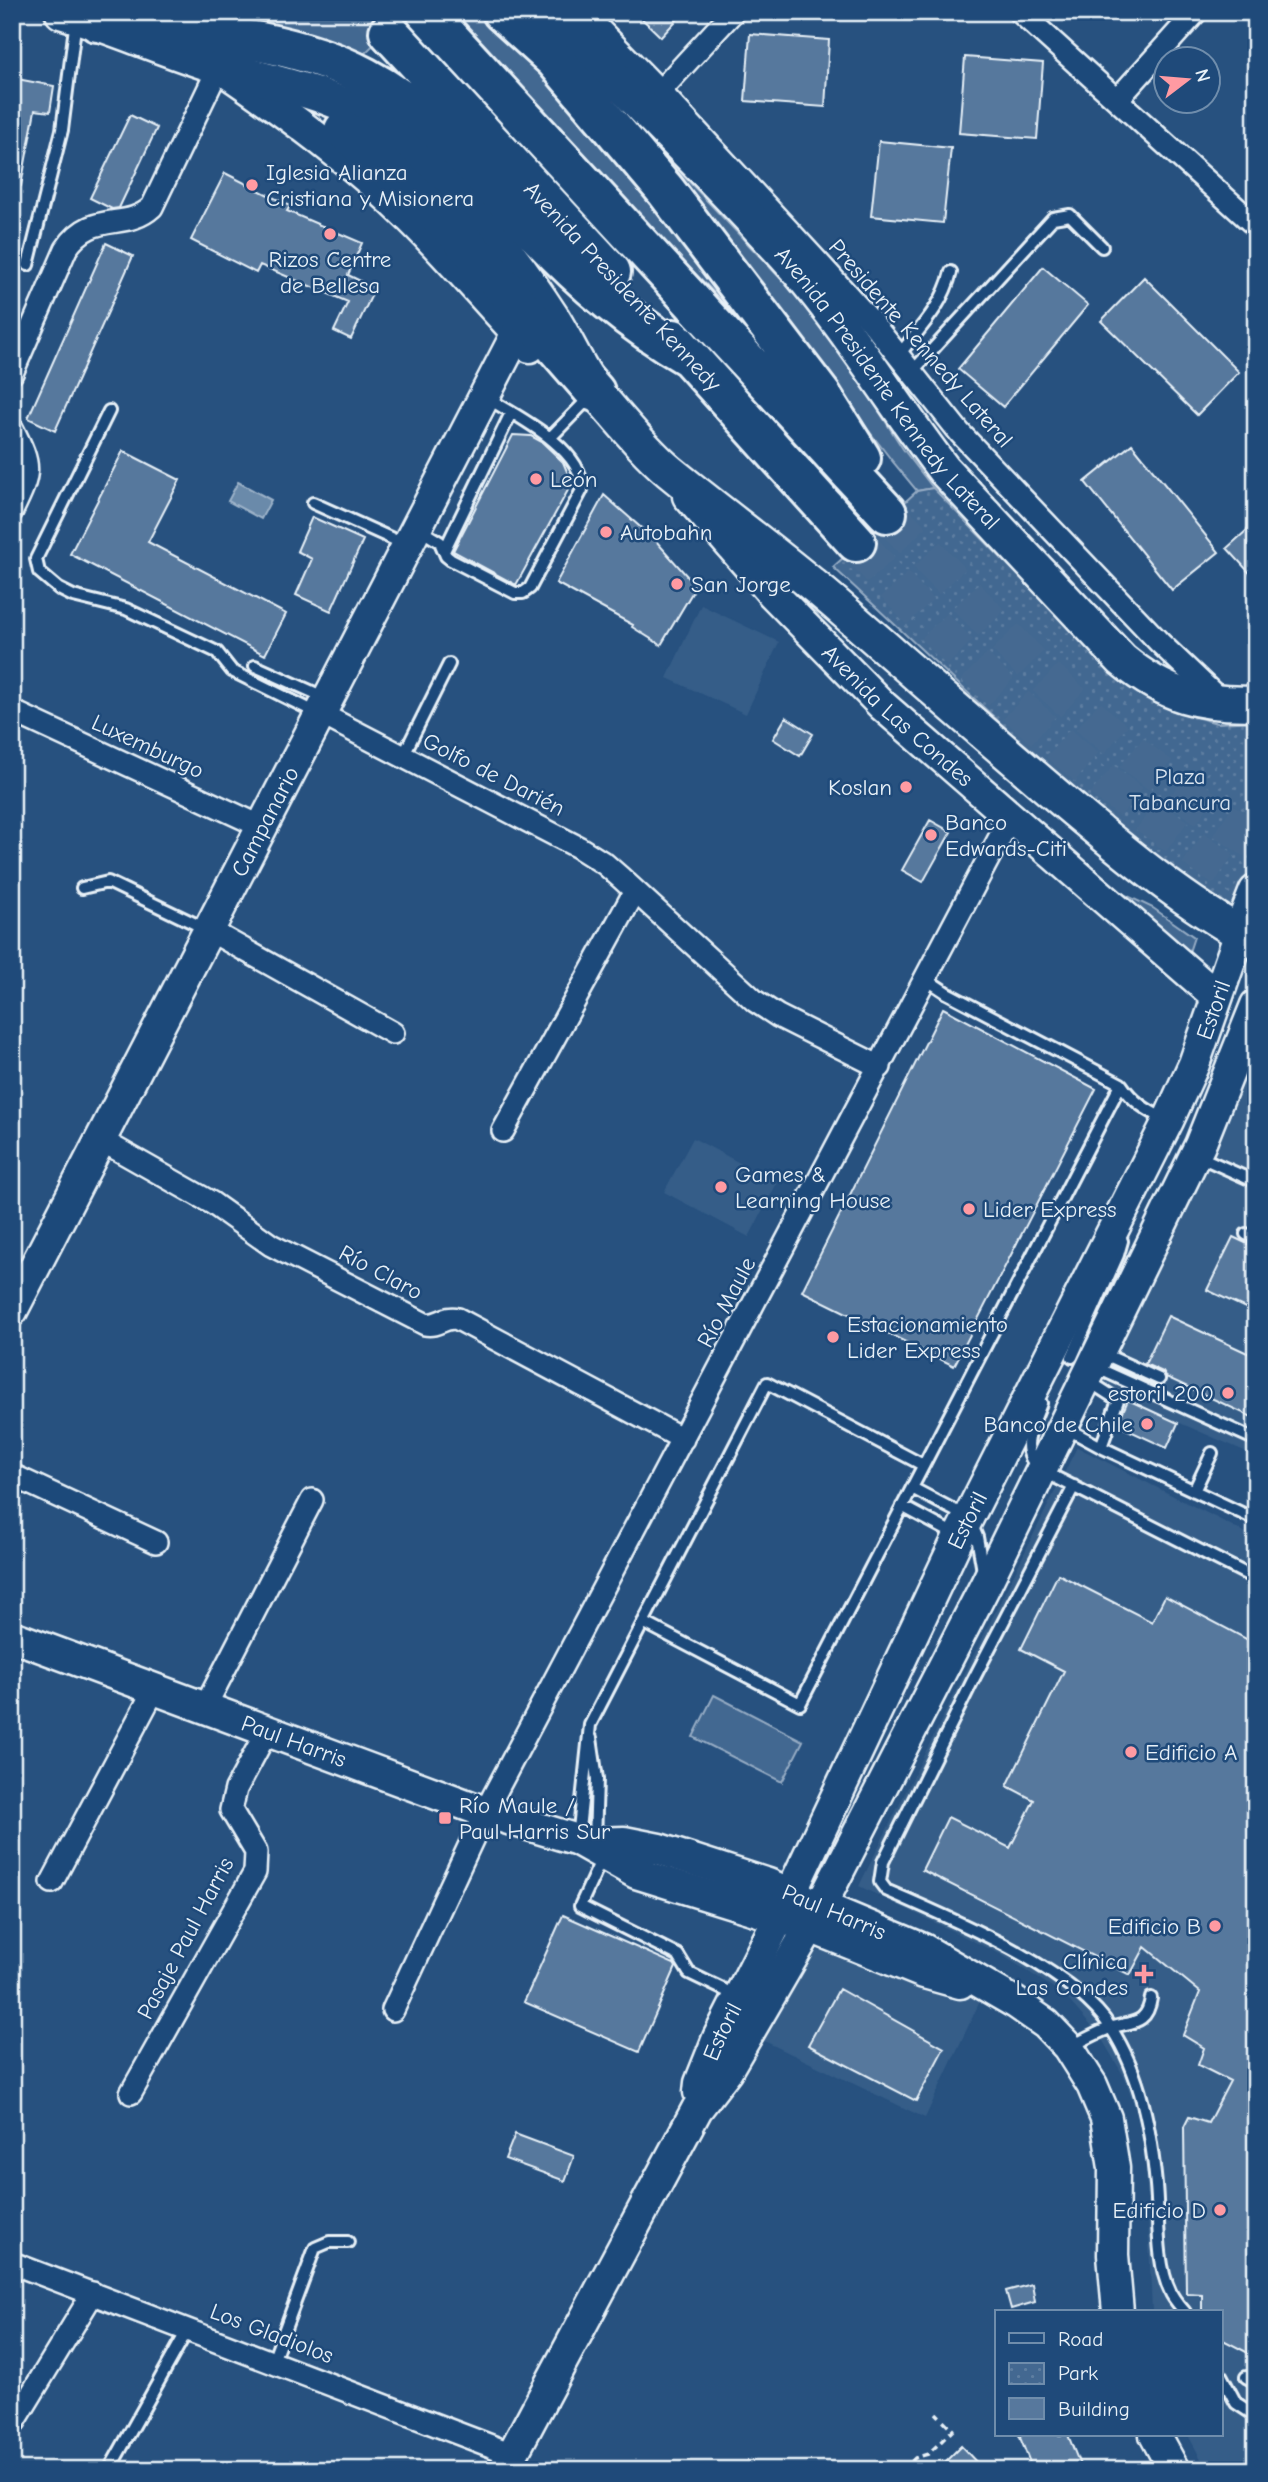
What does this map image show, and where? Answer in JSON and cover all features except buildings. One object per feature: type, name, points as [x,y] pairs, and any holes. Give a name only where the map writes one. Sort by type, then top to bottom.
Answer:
[{"type":"highway","name":"Avenida Presidente Kennedy","points":[[426,12],[887,513]]},
{"type":"highway","points":[[502,12],[555,60],[666,191],[822,396],[871,475]]},
{"type":"highway","points":[[78,17],[294,50],[343,66],[365,77],[408,104],[449,139],[537,234],[596,292],[640,327],[689,356]]},
{"type":"highway","name":"Avenida Presidente Kennedy","points":[[388,32],[689,356],[856,542]]},
{"type":"highway","points":[[344,130],[453,229],[595,392]]},
{"type":"main road","points":[[542,12],[569,19]]},
{"type":"main road","name":"Avenida Presidente Kennedy Lateral","points":[[569,19],[797,271],[848,334],[944,470],[1122,660],[1149,681],[1172,693],[1197,701],[1256,703]]},
{"type":"main road","name":"Avenida Las Condes","points":[[230,40],[307,91],[378,123],[410,147],[468,206],[534,291],[595,392],[666,468],[797,570],[1130,857],[1207,915],[1248,938]]},
{"type":"main road","points":[[1223,703],[1256,691]]},
{"type":"main road","points":[[1248,938],[1256,892]]},
{"type":"street","points":[[660,91],[733,12]]},
{"type":"street","points":[[1020,12],[1256,226]]},
{"type":"street","points":[[1117,100],[1196,12]]},
{"type":"street","name":"Presidente Kennedy Lateral","points":[[569,19],[660,91],[870,320],[969,443],[1160,643],[1223,703]]},
{"type":"street","points":[[12,373],[72,239],[89,226],[140,215],[152,207],[230,40]]},
{"type":"street","name":"Avenida Las Condes","points":[[230,40],[311,133],[380,189],[517,333],[556,370],[595,392]]},
{"type":"street","name":"Campanario","points":[[12,1311],[517,333]]},
{"type":"street","points":[[12,428],[28,466],[26,482],[12,511]]},
{"type":"street","name":"Avenida Las Condes","points":[[666,468],[764,585],[850,673],[917,736],[1216,996]]},
{"type":"street","name":"Golfo de Darién","points":[[325,707],[403,756],[578,847],[605,864],[755,1001],[778,1016],[880,1067]]},
{"type":"street","name":"Luxemburgo","points":[[12,712],[262,827]]},
{"type":"street","name":"Río Maule","points":[[485,1812],[1011,816]]},
{"type":"street","points":[[503,1131],[635,891]]},
{"type":"street","points":[[209,930],[393,1033]]},
{"type":"street","name":"Estoril","points":[[508,2462],[697,2109],[727,2070],[816,1916],[986,1584],[1063,1426],[1139,1181],[1194,1064],[1216,996],[1248,938]]},
{"type":"street","name":"Estoril","points":[[697,2109],[699,2083],[718,2038],[785,1905],[964,1527],[1082,1358],[1195,1155],[1256,1005]]},
{"type":"street","name":"Río Claro","points":[[99,1139],[212,1202],[271,1245],[425,1324],[434,1325],[447,1318],[458,1319],[683,1439]]},
{"type":"street","points":[[12,1475],[156,1542]]},
{"type":"street","points":[[205,1707],[312,1500]]},
{"type":"street","name":"Paul Harris","points":[[12,1636],[485,1812],[592,1846],[624,1842],[659,1849],[785,1905],[923,1949],[997,1992],[1046,2024],[1068,2047],[1095,2093],[1110,2135],[1114,2168],[1113,2255],[1118,2310]]},
{"type":"street","points":[[52,1882],[155,1688]]},
{"type":"street","name":"Pasaje Paul Harris","points":[[131,2093],[255,1872],[256,1852],[231,1810],[236,1789],[267,1731]]},
{"type":"street","points":[[393,2010],[485,1812]]},
{"type":"street","name":"Los Gladiolos","points":[[12,2263],[273,2361],[508,2462]]},
{"type":"street","points":[[12,2426],[93,2293]]},
{"type":"street","points":[[1156,2436],[1174,2470]]},
{"type":"lane","points":[[28,265],[62,130],[78,17]]},
{"type":"lane","points":[[911,373],[1053,218],[1070,215],[1102,247]]},
{"type":"lane","points":[[898,356],[941,302],[947,291],[951,272]]},
{"type":"lane","points":[[551,437],[595,392]]},
{"type":"lane","points":[[313,503],[412,537],[440,542],[451,560],[515,593],[523,593],[530,588],[582,490],[583,480],[579,471],[551,437],[485,396]]},
{"type":"lane","points":[[109,411],[36,559],[39,572],[59,589],[73,596],[126,609],[216,652],[232,671],[325,707]]},
{"type":"lane","points":[[444,551],[511,412]]},
{"type":"lane","points":[[403,756],[449,664]]},
{"type":"lane","points":[[255,666],[325,707]]},
{"type":"lane","points":[[82,888],[108,882],[209,930]]},
{"type":"lane","points":[[926,979],[947,993],[1121,1084],[1130,1098],[1145,1110],[1168,1121]]},
{"type":"lane","points":[[643,1622],[800,1704],[1121,1084]]},
{"type":"lane","points":[[1195,1155],[1256,1182]]},
{"type":"lane","points":[[1160,1380],[1082,1358],[1051,1375],[1029,1437],[1027,1448],[1030,1462],[1256,1579]]},
{"type":"lane","points":[[1082,1358],[1256,1440]]},
{"type":"lane","points":[[1082,1358],[1118,1400],[1101,1447]]},
{"type":"lane","points":[[592,1846],[590,1725],[767,1383],[923,1465]]},
{"type":"lane","points":[[1063,1426],[1194,1491],[1250,1517],[1256,1516]]},
{"type":"lane","points":[[1194,1491],[1212,1452]]},
{"type":"lane","points":[[1074,1486],[972,1682],[883,1862],[880,1882],[886,1890],[973,1928],[1051,1973],[1079,1993],[1112,2028],[1135,2077],[1151,2132],[1163,2266],[1169,2290],[1184,2310]]},
{"type":"lane","points":[[912,1488],[977,1537],[986,1584]]},
{"type":"lane","points":[[902,1506],[964,1527]]},
{"type":"lane","points":[[590,1725],[597,1779],[592,1846],[580,1906],[678,1955],[689,1973],[740,1997]]},
{"type":"lane","points":[[1068,2047],[1112,2028],[1134,2024],[1150,2007],[1151,1998]]},
{"type":"lane","points":[[273,2361],[315,2248],[329,2242],[348,2242]]},
{"type":"lane","points":[[109,2470],[188,2329]]},
{"type":"lane","points":[[1222,2377],[1236,2403],[1256,2416]]},
{"type":"path","points":[[903,2470],[915,2458],[928,2454],[953,2430],[936,2413]]},
{"type":"shaded area","points":[[238,482],[271,500],[261,519],[228,501]]},
{"type":"shaded area","points":[[701,605],[779,642],[746,714],[667,678]]},
{"type":"shaded area","points":[[1256,1050],[1256,1456],[1097,1387]]},
{"type":"shaded area","name":"Games & Learning House","points":[[693,1138],[777,1183],[749,1237],[664,1192]]},
{"type":"shaded area","name":"Clínica Las Condes","points":[[1077,1447],[1256,1538],[1256,2470],[1207,2470],[1189,2436],[1222,2436],[1222,2310],[1152,2310],[1146,2172],[1141,2126],[1125,2078],[1100,2036],[1063,1994],[1002,1955],[859,1886]]},
{"type":"shaded area","points":[[832,1948],[935,1993],[981,1999],[925,2118],[758,2038],[808,1958],[815,1952]]},
{"type":"green space","points":[[163,12],[408,12],[364,54]]},
{"type":"green space","points":[[449,12],[484,12],[549,70],[735,304],[732,310],[605,184]]},
{"type":"green space","points":[[587,66],[646,129],[676,168],[798,297],[847,361],[903,449],[933,488],[917,491],[893,462]]},
{"type":"green space","name":"Plaza Tabancura","points":[[933,488],[1045,603],[1136,691],[1174,711],[1217,723],[1256,721],[1256,852],[1230,913],[1142,855],[833,567],[917,491]]},
{"type":"green space","points":[[1115,890],[1153,908],[1194,937],[1188,955]]},
{"type":"green space","points":[[714,1695],[803,1741],[782,1782],[693,1737]]},
{"type":"tunnel","points":[[235,12],[273,59]]},
{"type":"tunnel","points":[[371,12],[389,32]]},
{"type":"tunnel","points":[[887,513],[1012,644],[1098,725],[1159,775],[1256,842]]},
{"type":"tunnel","points":[[856,542],[948,641],[1093,773],[1199,853],[1256,891]]},
{"type":"place","name":"Iglesia Alianza Cristiana y Misionera","points":[[252,185]]},
{"type":"place","name":"Rizos Centre de Bellesa","points":[[330,234]]},
{"type":"place","name":"León","points":[[536,479]]},
{"type":"place","name":"Autobahn","points":[[606,532]]},
{"type":"place","name":"San Jorge","points":[[677,584]]},
{"type":"place","name":"Koslan","points":[[906,787]]},
{"type":"place","name":"Banco Edwards-Citi","points":[[931,835]]},
{"type":"place","name":"Games & Learning House","points":[[721,1187]]},
{"type":"place","name":"Lider Express","points":[[969,1209]]},
{"type":"place","name":"Estacionamiento Lider Express","points":[[833,1337]]},
{"type":"place","name":"estoril 200","points":[[1228,1393]]},
{"type":"place","name":"Banco de Chile","points":[[1147,1424]]},
{"type":"place","name":"Edificio A","points":[[1131,1752]]},
{"type":"place","name":"Río Maule / Paul Harris Sur","points":[[445,1818]]},
{"type":"place","name":"Edificio B","points":[[1215,1926]]},
{"type":"place","name":"Clínica Las Condes","points":[[1144,1974]]},
{"type":"place","name":"Edificio D","points":[[1220,2210]]}]
